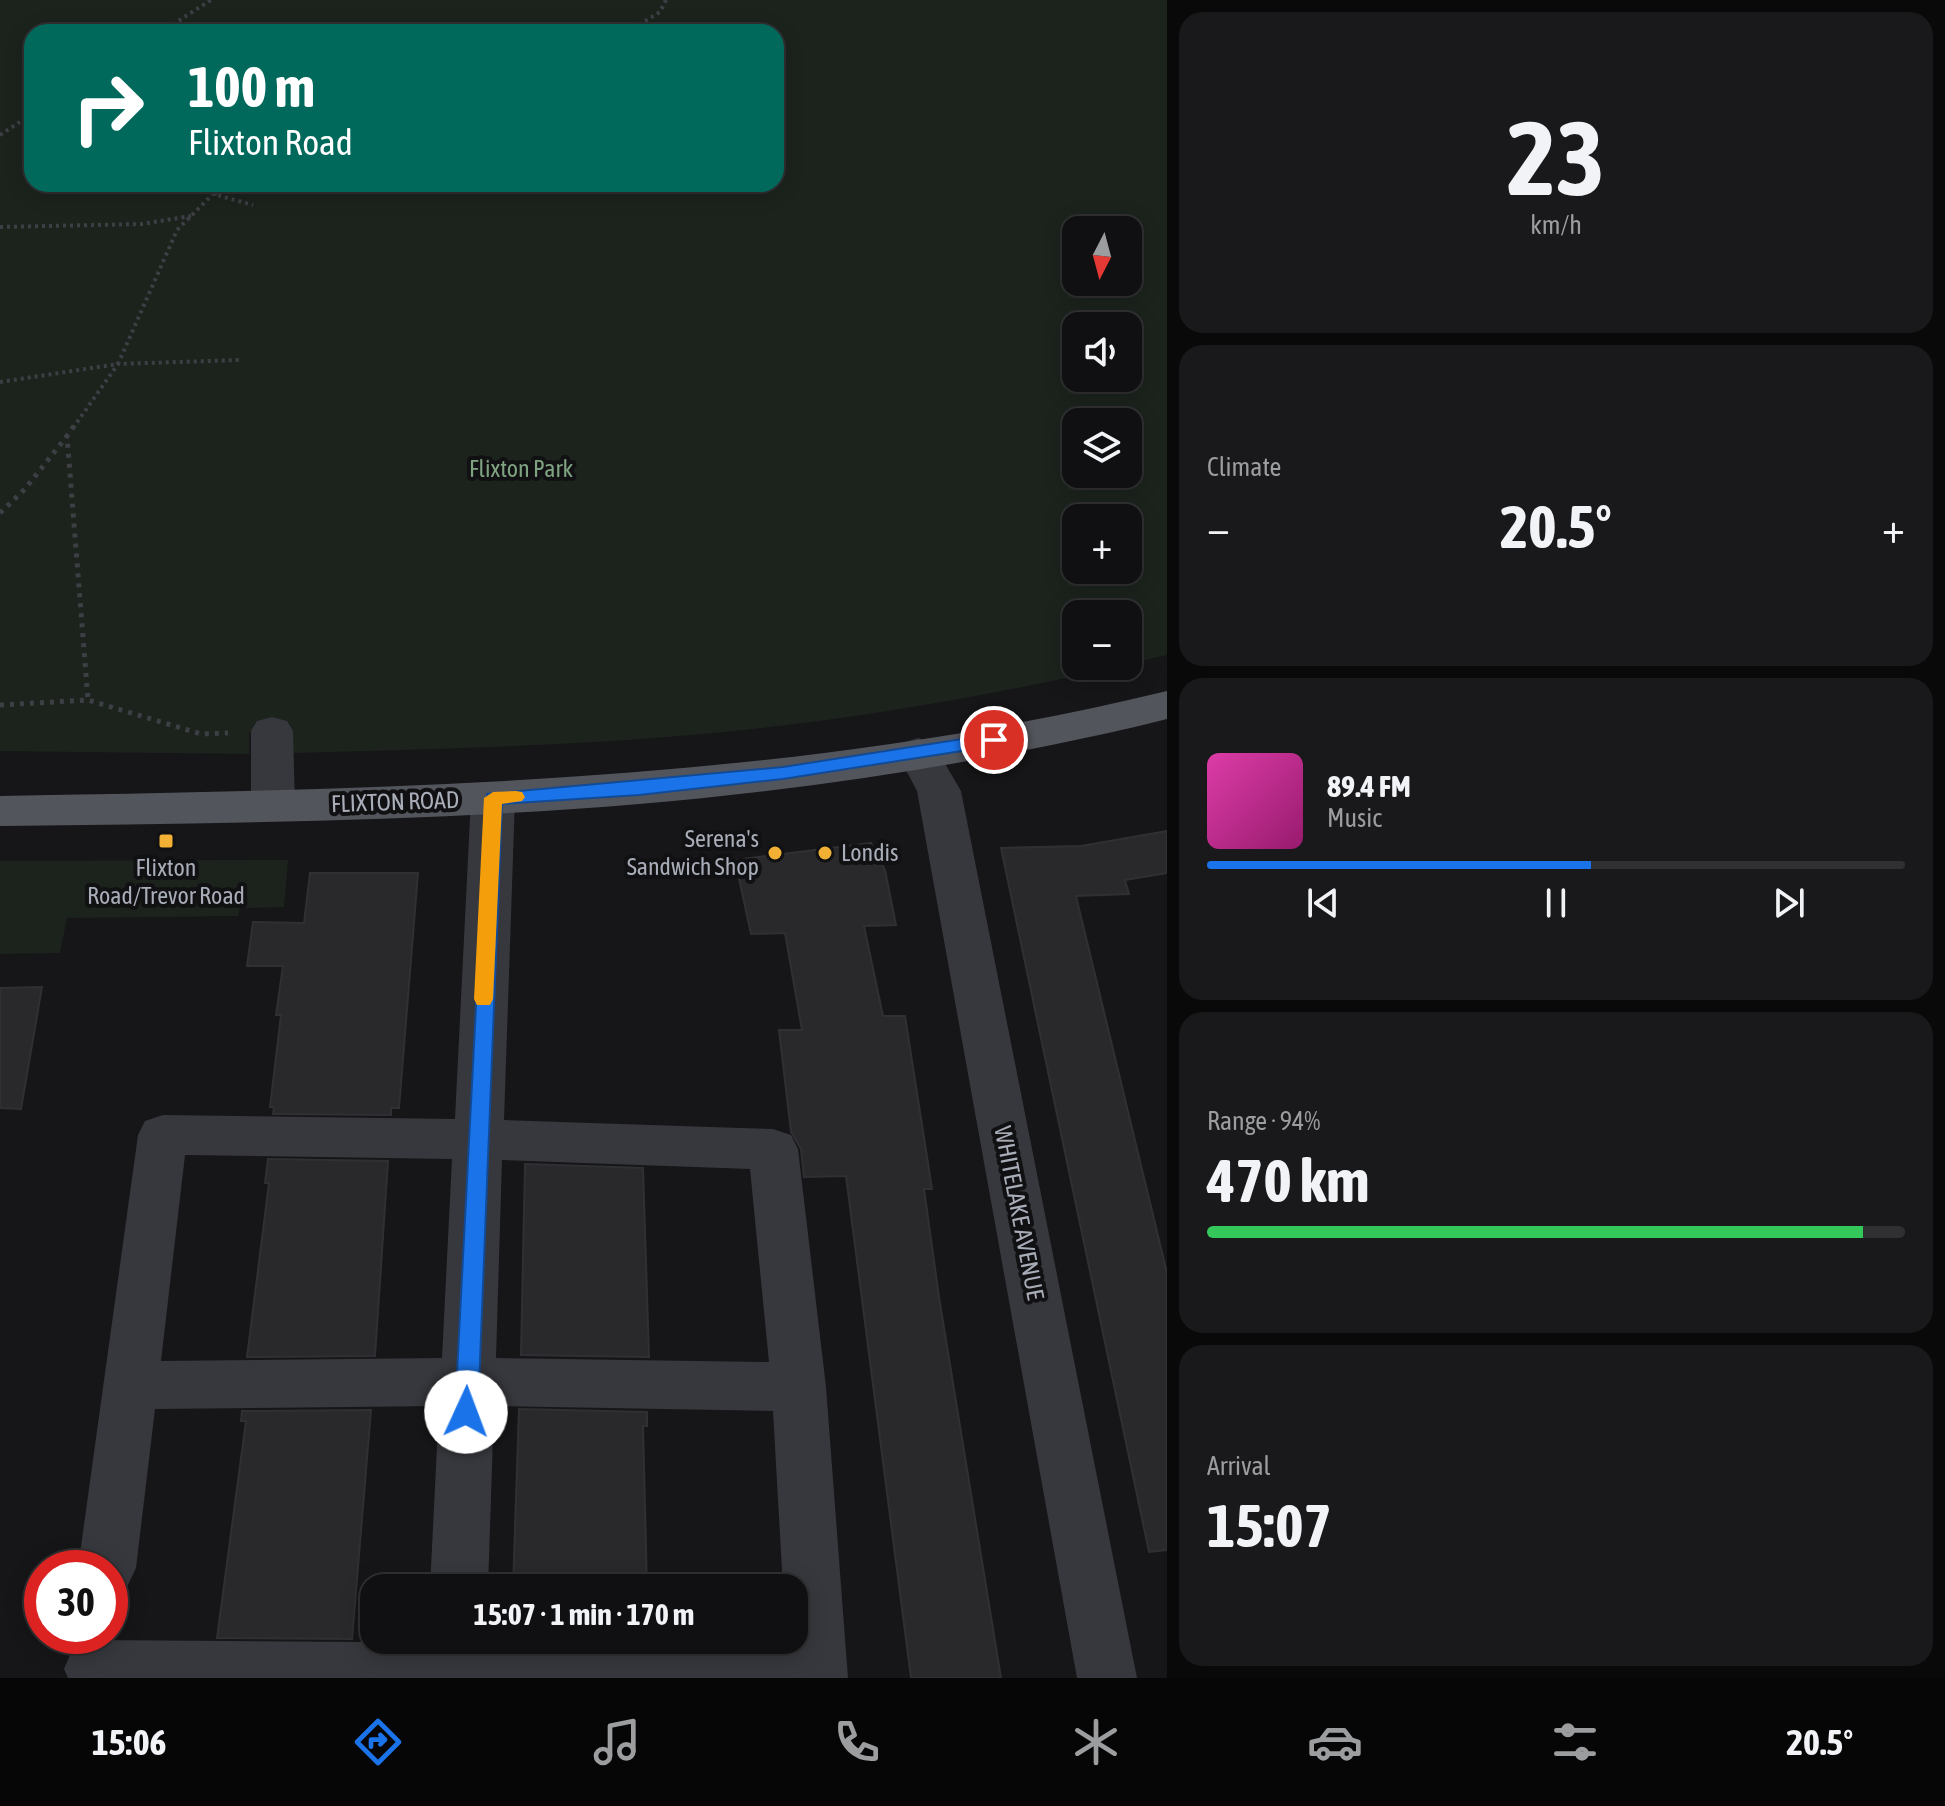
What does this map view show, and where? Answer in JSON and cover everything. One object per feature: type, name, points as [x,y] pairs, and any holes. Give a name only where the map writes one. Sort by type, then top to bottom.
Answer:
[{"type":"main road","name":"FLIXTON ROAD","points":[[0,811],[273,806],[493,798],[639,788],[783,773],[918,753],[1045,732],[1167,705]]},
{"type":"street","points":[[252,732],[273,806]]},
{"type":"street","name":"WHITELAKE AVENUE","points":[[918,753],[939,791],[1107,1678]]},
{"type":"street","points":[[460,1574],[493,798]]},
{"type":"street","points":[[95,1661],[456,1663],[818,1676],[799,1387],[773,1149],[477,1139],[163,1135],[109,1550]]},
{"type":"street","points":[[131,1385],[467,1382],[799,1387]]},
{"type":"path","points":[[174,24],[211,0]]},
{"type":"path","points":[[640,24],[660,12],[666,0]]},
{"type":"path","points":[[0,135],[24,119]]},
{"type":"path","points":[[0,513],[25,489],[67,436],[118,364],[177,230],[213,194],[219,192]]},
{"type":"path","points":[[213,194],[253,205]]},
{"type":"path","points":[[0,227],[142,224],[192,215]]},
{"type":"path","points":[[0,382],[118,364],[239,360]]},
{"type":"path","points":[[67,436],[88,700]]},
{"type":"path","points":[[0,705],[88,700],[201,734],[252,732]]},
{"type":"green space","name":"Flixton Park","points":[[0,0],[1167,0],[1167,655],[1142,661],[1142,600],[1062,600],[1062,678],[972,697],[724,732],[562,744],[292,753],[291,729],[249,732],[249,754],[0,751]]},
{"type":"green space","points":[[288,860],[284,907],[240,908],[238,916],[67,918],[60,953],[0,954],[0,861]]},
{"type":"building","points":[[1167,831],[1167,873],[1125,880],[1129,894],[1076,896],[1167,1273],[1167,1550],[1149,1552],[1001,848],[1081,846]]},
{"type":"building","points":[[871,843],[885,870],[896,925],[864,926],[883,1016],[905,1016],[932,1189],[924,1189],[939,1297],[1001,1678],[911,1678],[846,1176],[804,1177],[801,1149],[791,1132],[779,1030],[802,1030],[785,933],[751,934],[735,860]]},
{"type":"building","points":[[310,873],[418,873],[399,1108],[391,1108],[391,1115],[273,1114],[274,1107],[270,1107],[281,1015],[276,1015],[283,966],[247,966],[253,922],[304,923]]},
{"type":"building","points":[[42,987],[21,1109],[0,1108],[0,988]]},
{"type":"building","points":[[268,1159],[388,1161],[375,1356],[247,1357],[269,1183],[265,1183]]},
{"type":"building","points":[[525,1164],[643,1168],[649,1357],[521,1355]]},
{"type":"building","points":[[519,1409],[647,1412],[647,1426],[643,1426],[647,1574],[513,1574]]},
{"type":"building","points":[[371,1410],[352,1639],[217,1638],[246,1421],[241,1421],[242,1411]]},
{"type":"slow traffic","points":[[484,999],[493,798],[516,797]]},
{"type":"place","name":"Flixton Road/Trevor Road","points":[[166,841]]},
{"type":"place","name":"Serena's Sandwich Shop","points":[[775,853]]},
{"type":"place","name":"Londis","points":[[825,853]]},
{"type":"route","points":[[466,1412],[493,798],[639,788],[783,773],[994,740]]}]
